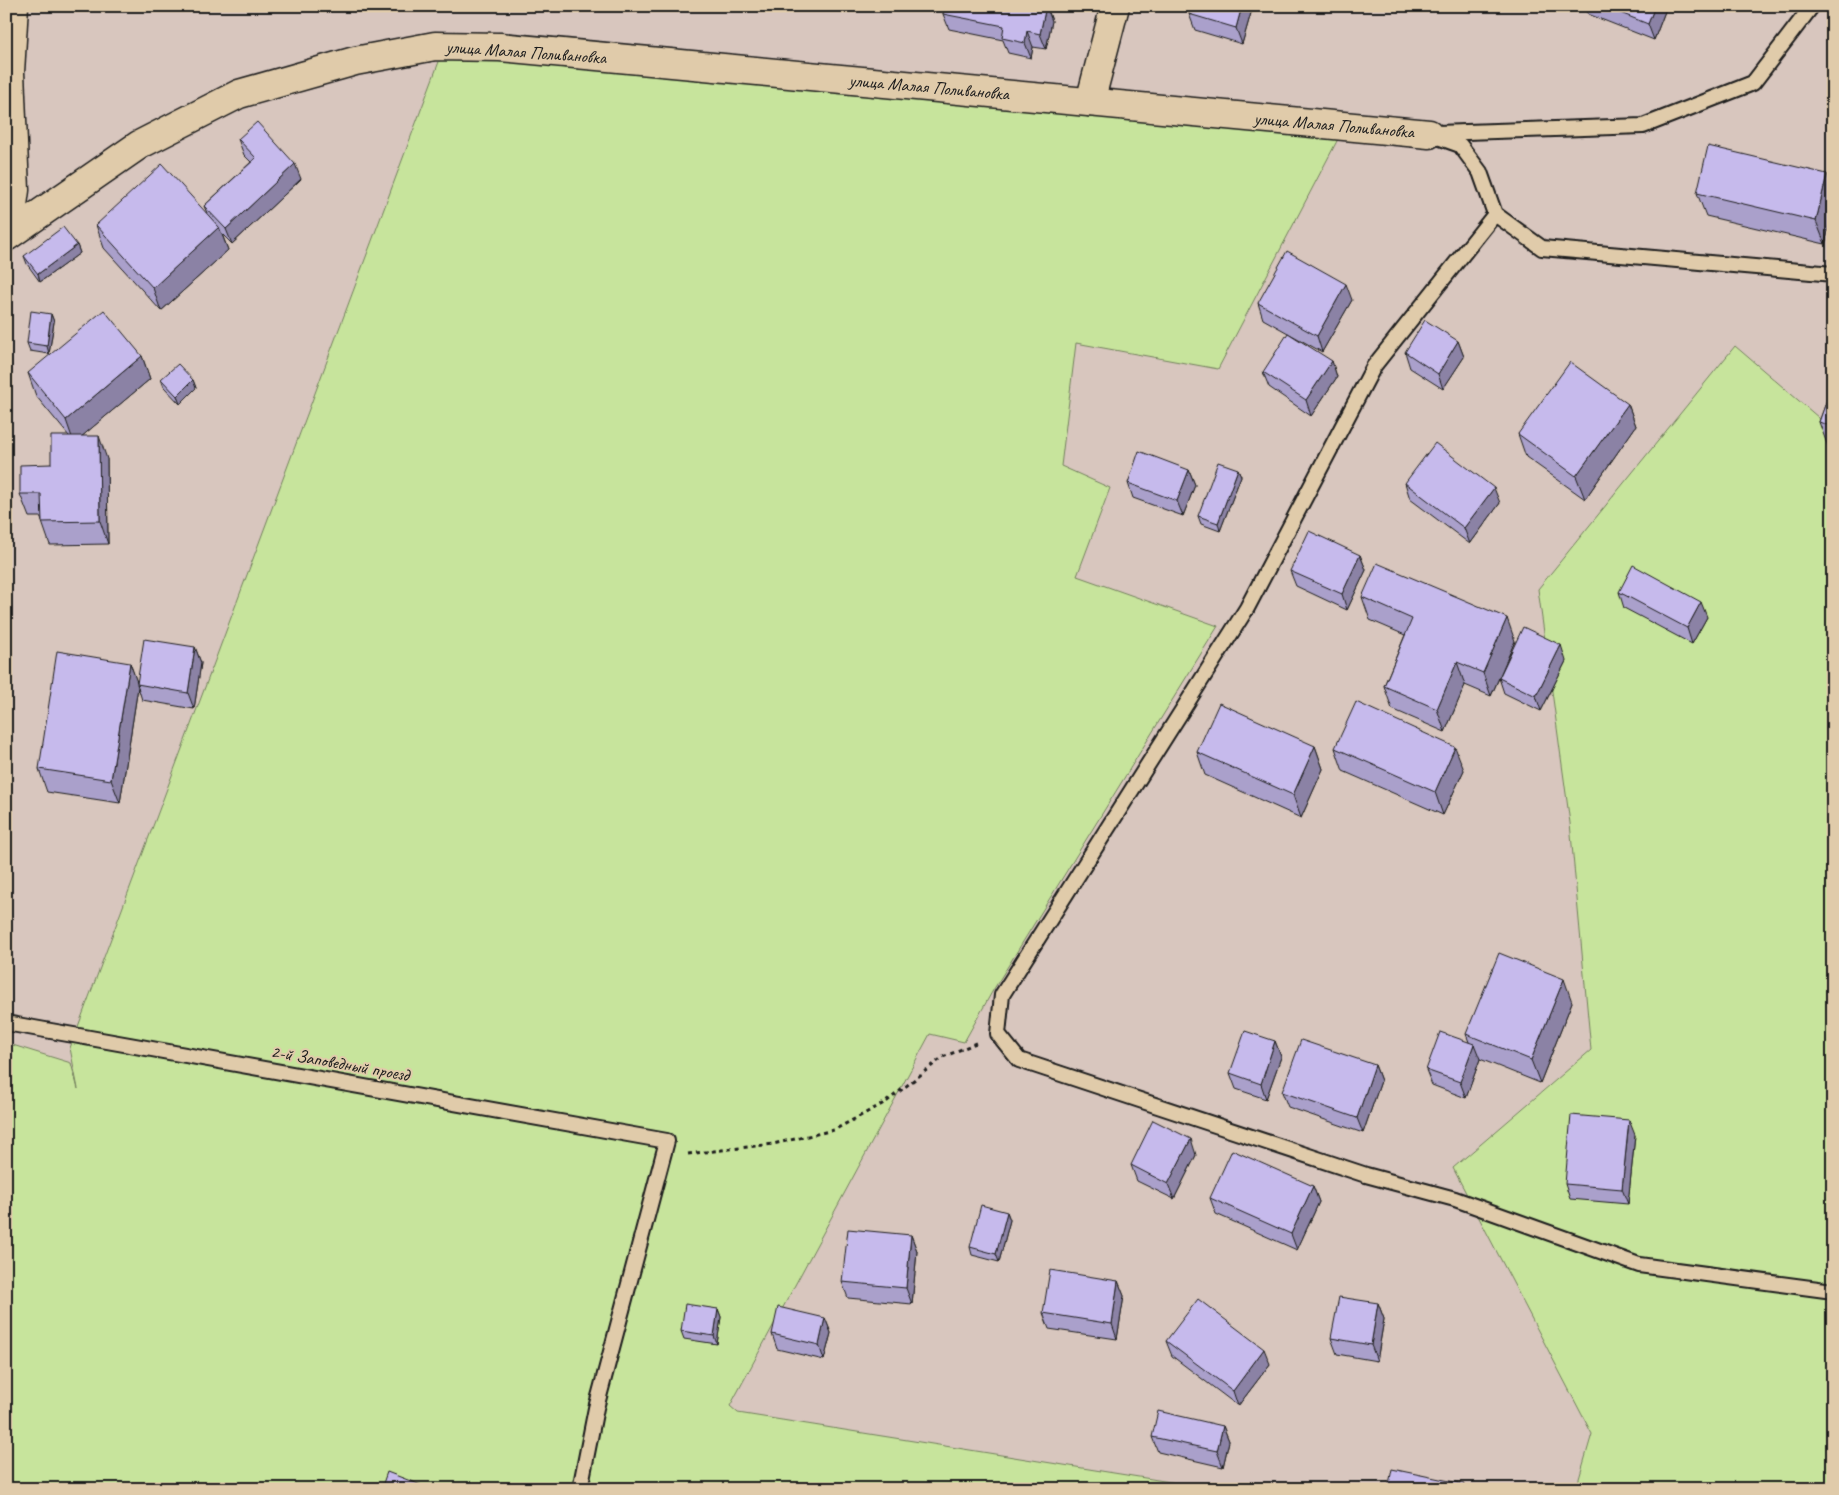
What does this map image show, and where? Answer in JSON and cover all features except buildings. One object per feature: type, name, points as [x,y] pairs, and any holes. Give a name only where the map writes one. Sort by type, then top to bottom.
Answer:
[{"type":"street","points":[[8,235],[15,190],[8,72],[14,6]]},
{"type":"street","points":[[1090,102],[1116,6]]},
{"type":"street","name":"улица Малая Поливановка","points":[[8,235],[139,145],[239,94],[355,60],[435,46],[500,47],[1429,134]]},
{"type":"lane","points":[[1429,134],[1643,126],[1753,84],[1812,6]]},
{"type":"lane","points":[[1429,134],[1460,145],[1480,172],[1495,214],[1542,248],[1833,274]]},
{"type":"lane","points":[[1495,214],[1374,366],[1247,608],[1002,995],[998,1034],[1019,1060],[1366,1175],[1455,1199],[1639,1265],[1833,1291]]},
{"type":"lane","name":"2-й Заповедный проезд","points":[[6,1022],[667,1140]]},
{"type":"lane","points":[[580,1489],[596,1408],[667,1140]]},
{"type":"path","points":[[667,1140],[684,1155],[773,1144],[834,1130],[886,1102],[943,1057],[998,1034]]},
{"type":"green space","points":[[440,59],[500,60],[1338,139],[1218,369],[1076,343],[1061,466],[1110,488],[1077,576],[1218,626],[992,992],[964,1042],[930,1034],[730,1406],[738,1413],[1214,1489],[6,1489],[6,1043],[71,1063],[78,1089],[70,1048]]},
{"type":"green space","points":[[1735,346],[1833,430],[1833,1489],[1576,1489],[1592,1434],[1453,1168],[1591,1050],[1570,823],[1538,589]]}]
